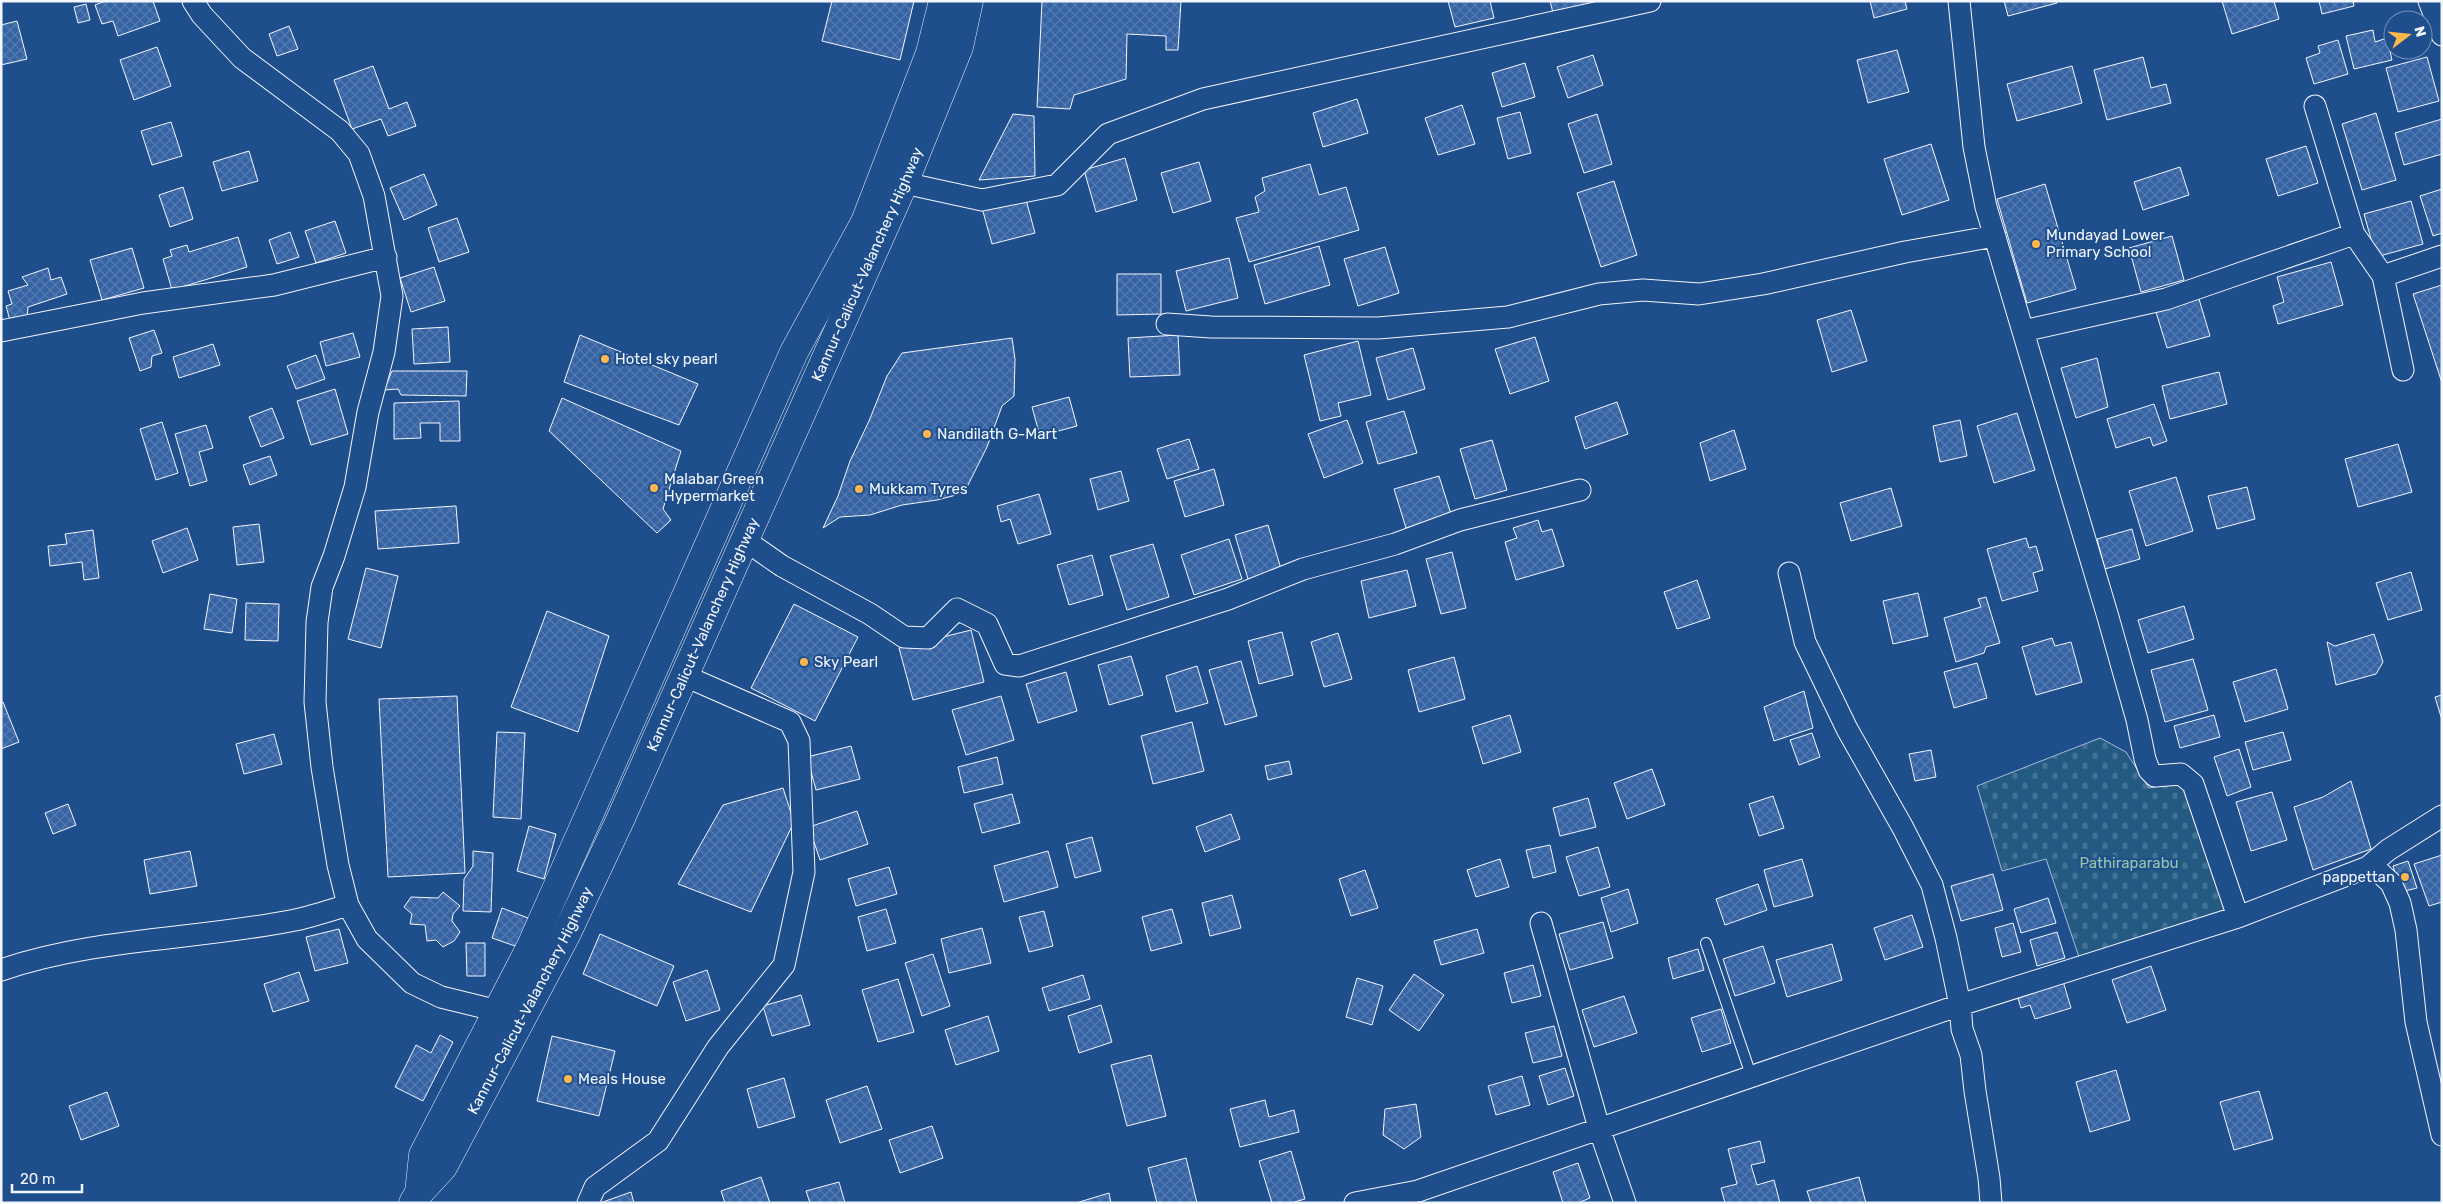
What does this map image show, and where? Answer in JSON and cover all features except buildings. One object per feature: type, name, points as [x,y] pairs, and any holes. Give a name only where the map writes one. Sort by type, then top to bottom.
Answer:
[{"type":"highway","name":"Kannur-Calicut-Valanchery Highway","points":[[416,1198],[443,1167],[510,1014],[564,874],[794,352],[865,222],[930,52],[943,1]]},
{"type":"highway","name":"Kannur-Calicut-Valanchery Highway","points":[[510,1014],[575,917],[685,676],[904,183],[959,48],[969,1]]},
{"type":"street","points":[[193,1],[202,15],[242,58],[340,131],[359,154],[374,196],[386,257],[392,296],[384,352],[368,412],[355,487],[334,556],[322,587],[315,652],[315,702],[322,767],[338,865],[348,905],[367,939],[412,983],[442,997],[510,1014]]},
{"type":"street","points":[[904,183],[982,200],[1057,185],[1108,134],[1203,99],[1650,1]]},
{"type":"street","points":[[1960,1],[1974,147],[1986,207],[2108,617],[2149,770],[2155,776],[2181,774],[2193,784],[2238,917]]},
{"type":"street","points":[[2429,1],[2442,35]]},
{"type":"street","points":[[2315,106],[2354,234],[2383,276],[2403,370]]},
{"type":"street","points":[[2023,331],[2166,299],[2354,234]]},
{"type":"street","points":[[1167,324],[1211,327],[1378,328],[1508,317],[1599,294],[1643,290],[1699,294],[1763,284],[1905,252],[1995,236]]},
{"type":"street","points":[[2383,276],[2442,256]]},
{"type":"street","points":[[1,331],[126,306],[274,285],[386,257]]},
{"type":"street","points":[[746,541],[782,566],[870,614],[904,638],[928,638],[957,609],[987,624],[1004,664],[1019,666],[1228,599],[1303,569],[1395,544],[1460,520],[1580,490]]},
{"type":"street","points":[[1789,573],[1805,642],[1847,729],[1903,828],[1932,885],[1960,1005],[1962,1029],[1971,1055],[1974,1091],[1989,1178],[1991,1203]]},
{"type":"street","points":[[588,1203],[595,1188],[658,1141],[718,1047],[784,965],[804,872],[799,741],[790,722],[685,676]]},
{"type":"street","points":[[1354,1203],[1418,1191],[1599,1128],[1752,1078],[1960,1005],[2238,917],[2368,868],[2388,850],[2442,816]]},
{"type":"street","points":[[2368,868],[2377,870],[2391,883],[2400,903],[2406,930],[2408,965],[2416,1022],[2442,1134]]},
{"type":"street","points":[[1,970],[31,960],[117,944],[301,919],[348,905]]},
{"type":"street","points":[[1541,923],[1599,1128],[1625,1203]]},
{"type":"lane","points":[[1706,943],[1752,1078]]},
{"type":"green space","name":"Pathiraparabu","points":[[2100,738],[2126,752],[2149,788],[2180,782],[2185,787],[2226,903],[2224,913],[2080,960],[2046,859],[2002,871],[1977,786]]},
{"type":"place","name":"Mundayad Lower Primary School","points":[[2036,244]]},
{"type":"place","name":"Hotel sky pearl","points":[[605,359]]},
{"type":"place","name":"Nandilath G-Mart","points":[[927,434]]},
{"type":"place","name":"Malabar Green Hypermarket","points":[[654,488]]},
{"type":"place","name":"Mukkam Tyres","points":[[859,489]]},
{"type":"place","name":"Sky Pearl","points":[[804,662]]},
{"type":"place","name":"pappettan","points":[[2405,877]]},
{"type":"place","name":"Meals House","points":[[568,1079]]}]
